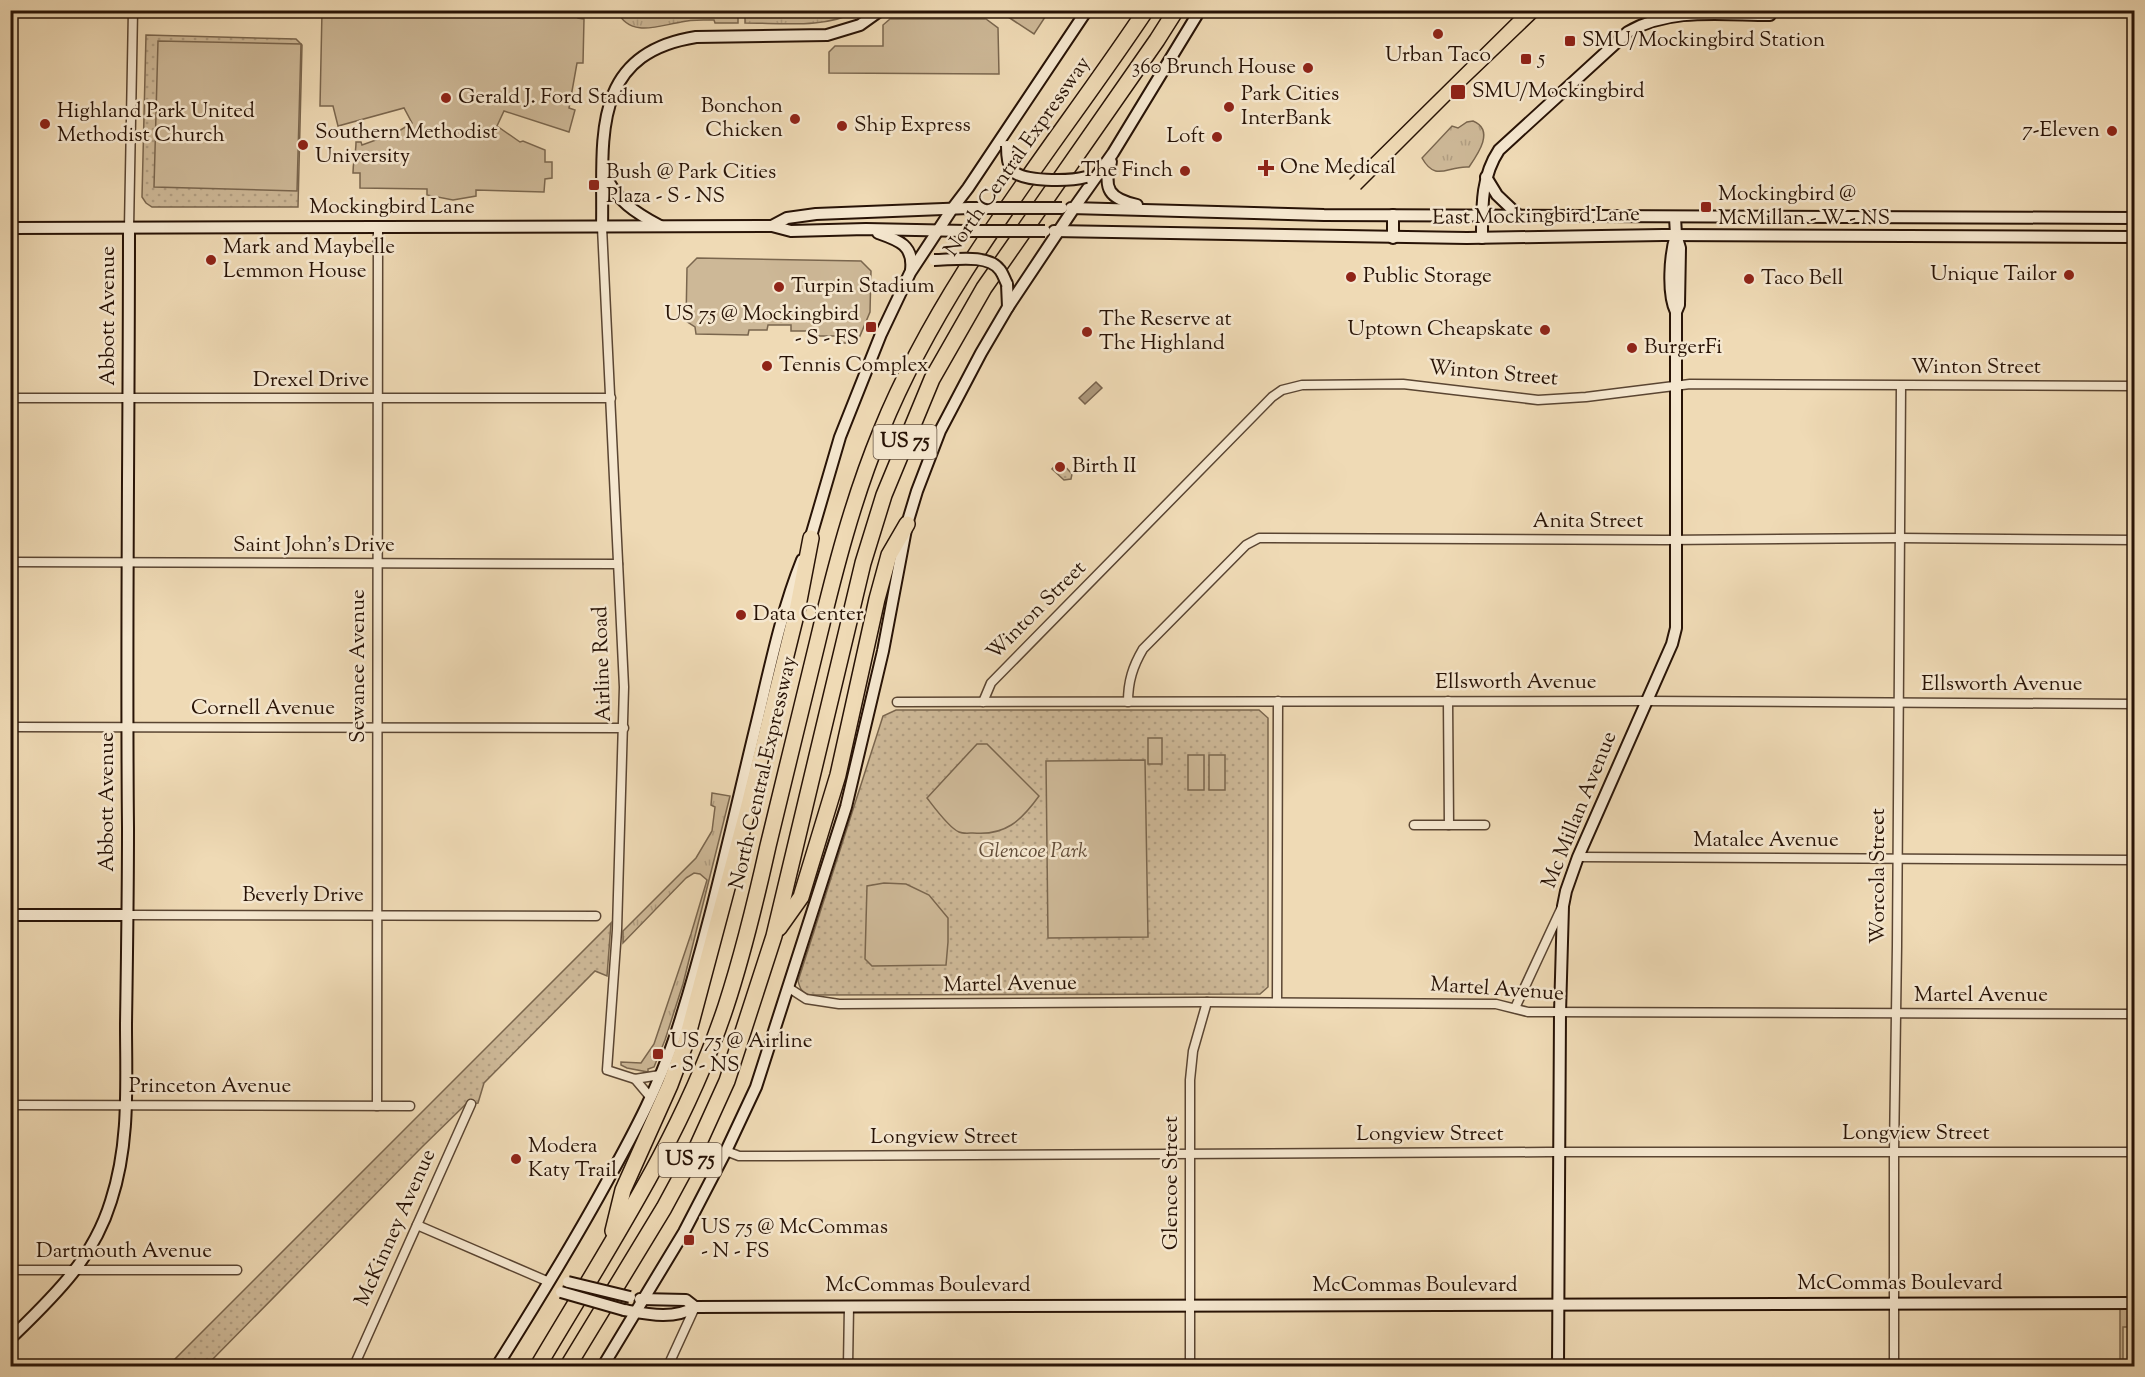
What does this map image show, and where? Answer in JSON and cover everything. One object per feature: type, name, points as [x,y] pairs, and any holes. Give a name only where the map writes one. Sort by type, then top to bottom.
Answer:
[{"type":"highway","name":"North Central Expressway","points":[[538,1366],[654,1171],[700,1075],[726,1007],[750,922],[842,543],[863,477],[889,412],[926,334],[963,272],[1146,10]]},
{"type":"highway","name":"US 75","points":[[568,1366],[664,1208],[698,1146],[727,1080],[774,936],[863,563],[884,495],[927,389],[984,288],[1176,10]]},
{"type":"highway","points":[[774,936],[801,897],[838,775],[889,555],[907,524]]},
{"type":"highway","points":[[608,1249],[623,1190],[686,1042],[789,644],[811,538]]},
{"type":"main road","points":[[602,227],[603,132],[610,100],[624,76],[634,65],[661,46],[677,40],[696,36],[827,35],[860,25],[880,10]]},
{"type":"main road","name":"North Central Expressway","points":[[497,1366],[601,1193],[651,1098],[660,1075],[690,990],[709,922],[780,626],[792,585],[811,538],[840,437],[881,334],[910,273],[1087,10]]},
{"type":"main road","points":[[603,1366],[684,1232],[726,1152],[756,1087],[846,807],[883,651],[907,524],[940,431],[981,353],[1008,308],[1113,153],[1200,10]]},
{"type":"main road","points":[[1482,238],[1486,177],[1499,150],[1628,32],[1655,19],[1670,16],[1702,13],[1770,15]]},
{"type":"main road","points":[[1009,124],[1007,157],[1011,169],[1018,176],[1074,179],[1098,174]]},
{"type":"main road","points":[[1113,153],[1107,180],[1112,194],[1121,201],[1161,210]]},
{"type":"main road","points":[[603,170],[618,198],[660,226]]},
{"type":"main road","points":[[1486,177],[1497,195],[1518,215]]},
{"type":"main road","name":"East Mockingbird Lane","points":[[952,209],[1074,208],[1393,215],[2134,218]]},
{"type":"main road","name":"Mockingbird Lane","points":[[772,226],[787,218],[816,214],[952,209]]},
{"type":"main road","points":[[1246,213],[1247,236]]},
{"type":"main road","points":[[1393,215],[1393,238]]},
{"type":"main road","points":[[1564,216],[1564,236]]},
{"type":"main road","name":"Mc Millan Avenue","points":[[1558,1366],[1560,1013],[1563,906],[1578,857],[1672,644],[1676,628],[1676,312],[1679,305],[1680,248],[1676,235],[1675,217]]},
{"type":"main road","points":[[1829,217],[1830,236]]},
{"type":"main road","points":[[1955,217],[1956,237]]},
{"type":"main road","name":"Mockingbird Lane","points":[[10,228],[772,226],[791,231],[866,229],[939,231]]},
{"type":"main road","name":"Abbott Avenue","points":[[10,1339],[76,1270],[92,1245],[110,1205],[123,1158],[126,1105],[128,915],[129,228]]},
{"type":"main road","points":[[866,229],[904,244],[912,260],[910,273]]},
{"type":"main road","name":"East Mockingbird Lane","points":[[939,231],[1059,231],[1393,238],[1676,235],[2134,237]]},
{"type":"main road","points":[[910,273],[934,260],[980,259],[990,262],[1000,269],[1007,284],[1008,308]]},
{"type":"main road","name":"Beverly Drive","points":[[10,915],[128,915]]},
{"type":"main road","name":"McCommas Boulevard","points":[[549,1282],[568,1282],[644,1300],[686,1300],[694,1307]]},
{"type":"main road","name":"McCommas Boulevard","points":[[549,1282],[561,1293],[624,1310],[652,1314],[684,1314],[694,1307],[2134,1303]]},
{"type":"street","points":[[129,228],[133,10]]},
{"type":"street","name":"Sewanee Avenue","points":[[377,1106],[378,227]]},
{"type":"street","name":"Airline Road","points":[[602,227],[624,687],[617,930],[607,1070],[635,1078],[660,1075]]},
{"type":"street","name":"Winton Street","points":[[983,702],[991,683],[1272,397],[1282,390],[1302,385],[1403,384],[1538,399],[1576,398],[1690,384],[2134,386]]},
{"type":"street","name":"Worcola Street","points":[[1894,1366],[1893,1152],[1901,386]]},
{"type":"street","name":"Drexel Drive","points":[[10,398],[611,398]]},
{"type":"street","name":"Anita Street","points":[[1128,702],[1130,678],[1143,649],[1246,545],[1259,538],[2134,540]]},
{"type":"street","name":"Saint John's Drive","points":[[10,562],[618,564]]},
{"type":"street","points":[[1277,1002],[1278,701]]},
{"type":"street","points":[[1448,701],[1449,825]]},
{"type":"street","name":"Ellsworth Avenue","points":[[897,702],[1646,701],[2134,704]]},
{"type":"street","name":"Cornell Avenue","points":[[10,727],[624,728]]},
{"type":"street","points":[[1414,825],[1485,825]]},
{"type":"street","name":"Matalee Avenue","points":[[1578,857],[2134,860]]},
{"type":"street","points":[[1515,1008],[1563,906]]},
{"type":"street","name":"Beverly Drive","points":[[128,915],[596,916]]},
{"type":"street","name":"Martel Avenue","points":[[789,988],[806,999],[839,1004],[1277,1002],[1496,1004],[1528,1012],[1560,1013],[2134,1014]]},
{"type":"street","name":"Glencoe Street","points":[[1190,1366],[1191,1064],[1208,1002]]},
{"type":"street","points":[[635,1078],[651,1098]]},
{"type":"street","name":"McKinney Avenue","points":[[354,1366],[471,1104]]},
{"type":"street","name":"Princeton Avenue","points":[[10,1105],[410,1106]]},
{"type":"street","name":"Longview Street","points":[[726,1152],[739,1156],[2134,1152]]},
{"type":"street","name":"McCommas Boulevard","points":[[417,1225],[549,1282]]},
{"type":"street","name":"Dartmouth Avenue","points":[[10,1270],[237,1270]]},
{"type":"street","points":[[848,1366],[849,1306]]},
{"type":"street","points":[[668,1366],[694,1307]]},
{"type":"green space","name":"Gerald J. Ford Stadium","points":[[322,11],[578,11],[578,18],[584,19],[583,63],[577,63],[569,108],[575,110],[569,132],[504,111],[497,126],[520,142],[523,141],[545,150],[545,162],[552,162],[552,178],[545,179],[544,192],[476,190],[476,196],[453,200],[427,195],[427,189],[360,188],[360,173],[353,173],[356,142],[361,142],[362,145],[384,137],[386,139],[412,123],[404,108],[338,126],[333,106],[320,106]]},
{"type":"green space","points":[[617,11],[707,13],[707,11],[715,11],[715,14],[725,14],[726,11],[738,11],[738,23],[693,20],[645,28],[629,25]]},
{"type":"green space","points":[[745,11],[808,14],[808,12],[817,11],[818,14],[858,11],[845,17],[817,23],[788,24],[745,23]]},
{"type":"green space","points":[[999,11],[1049,11],[1034,34]]},
{"type":"green space","points":[[890,19],[986,19],[998,28],[999,74],[829,73],[829,52],[835,46],[883,46],[883,25]]},
{"type":"green space","points":[[146,35],[296,39],[302,45],[298,207],[152,207],[146,203],[142,197]]},
{"type":"green space","points":[[158,41],[301,44],[297,191],[154,187]]},
{"type":"green space","points":[[1473,121],[1480,125],[1484,136],[1483,143],[1469,167],[1443,171],[1432,170],[1422,158],[1452,126],[1458,128]]},
{"type":"green space","name":"Turpin Stadium","points":[[697,258],[861,261],[871,271],[870,312],[857,343],[839,343],[839,336],[810,336],[810,331],[791,331],[791,325],[768,325],[767,330],[749,330],[748,335],[696,334],[695,327],[686,321],[687,268]]},
{"type":"green space","points":[[1060,461],[1072,474],[1071,479],[1064,480],[1052,469]]},
{"type":"green space","name":"Glencoe Park","points":[[896,710],[1259,710],[1268,718],[1268,987],[1260,994],[809,995],[804,993],[798,981],[883,716]]},
{"type":"green space","points":[[1148,738],[1162,738],[1162,764],[1148,764]]},
{"type":"green space","points":[[977,744],[987,744],[1039,796],[1026,813],[1003,829],[984,833],[962,833],[955,830],[942,817],[927,798]]},
{"type":"green space","points":[[1188,755],[1204,755],[1204,790],[1188,790]]},
{"type":"green space","points":[[1209,755],[1225,755],[1225,790],[1209,790]]},
{"type":"green space","points":[[1145,760],[1148,937],[1048,938],[1046,761]]},
{"type":"green space","points":[[712,793],[730,796],[683,984],[654,1067],[648,1069],[648,1072],[627,1068],[621,1065],[621,1062],[641,1063],[654,1044],[707,880],[700,874],[694,873],[686,878],[623,943],[623,931],[696,858],[712,831],[715,807],[711,805]]},
{"type":"green space","points":[[884,883],[906,884],[929,895],[948,918],[946,965],[872,966],[865,959],[867,886]]},
{"type":"green space","points":[[611,923],[607,976],[595,971],[484,1083],[478,1103],[465,1105],[206,1366],[168,1366]]},
{"type":"green space","points":[[2120,1308],[2134,1308],[2134,1327],[2123,1327],[2123,1366],[2120,1366]]},
{"type":"shaded area","points":[[1096,382],[1102,388],[1085,404],[1079,398]]},
{"type":"tram line","points":[[1350,179],[1521,10]]},
{"type":"tram line","points":[[1361,189],[1544,10]]},
{"type":"place","name":"Urban Taco","points":[[1438,34]]},
{"type":"place","name":"SMU/Mockingbird Station","points":[[1570,41]]},
{"type":"place","name":"5","points":[[1526,59]]},
{"type":"place","name":"360 Brunch House","points":[[1308,68]]},
{"type":"place","name":"SMU/Mockingbird","points":[[1458,92]]},
{"type":"place","name":"Gerald J. Ford Stadium","points":[[446,98]]},
{"type":"place","name":"Park Cities InterBank","points":[[1229,107]]},
{"type":"place","name":"Bonchon Chicken","points":[[795,119]]},
{"type":"place","name":"Highland Park United Methodist Church","points":[[45,124]]},
{"type":"place","name":"Ship Express","points":[[842,126]]},
{"type":"place","name":"7-Eleven","points":[[2112,131]]},
{"type":"place","name":"Loft","points":[[1217,137]]},
{"type":"place","name":"Southern Methodist University","points":[[303,145]]},
{"type":"place","name":"One Medical","points":[[1266,168]]},
{"type":"place","name":"The Finch","points":[[1185,171]]},
{"type":"place","name":"Bush @ Park Cities Plaza - S - NS","points":[[594,185]]},
{"type":"place","name":"Mockingbird @ McMillan - W - NS","points":[[1706,207]]},
{"type":"place","name":"Mark and Maybelle Lemmon House","points":[[211,260]]},
{"type":"place","name":"Unique Tailor","points":[[2069,275]]},
{"type":"place","name":"Public Storage","points":[[1351,277]]},
{"type":"place","name":"Taco Bell","points":[[1749,279]]},
{"type":"place","name":"Turpin Stadium","points":[[779,287]]},
{"type":"place","name":"US 75 @ Mockingbird - S - FS","points":[[871,327]]},
{"type":"place","name":"Uptown Cheapskate","points":[[1545,330]]},
{"type":"place","name":"The Reserve at The Highland","points":[[1087,332]]},
{"type":"place","name":"BurgerFi","points":[[1632,348]]},
{"type":"place","name":"Tennis Complex","points":[[767,366]]},
{"type":"place","name":"Birth II","points":[[1060,467]]},
{"type":"place","name":"Data Center","points":[[741,615]]},
{"type":"place","name":"US 75 @ Airline - S - NS","points":[[658,1054]]},
{"type":"place","name":"Modera Katy Trail","points":[[516,1159]]},
{"type":"place","name":"US 75 @ McCommas - N - FS","points":[[689,1240]]}]
